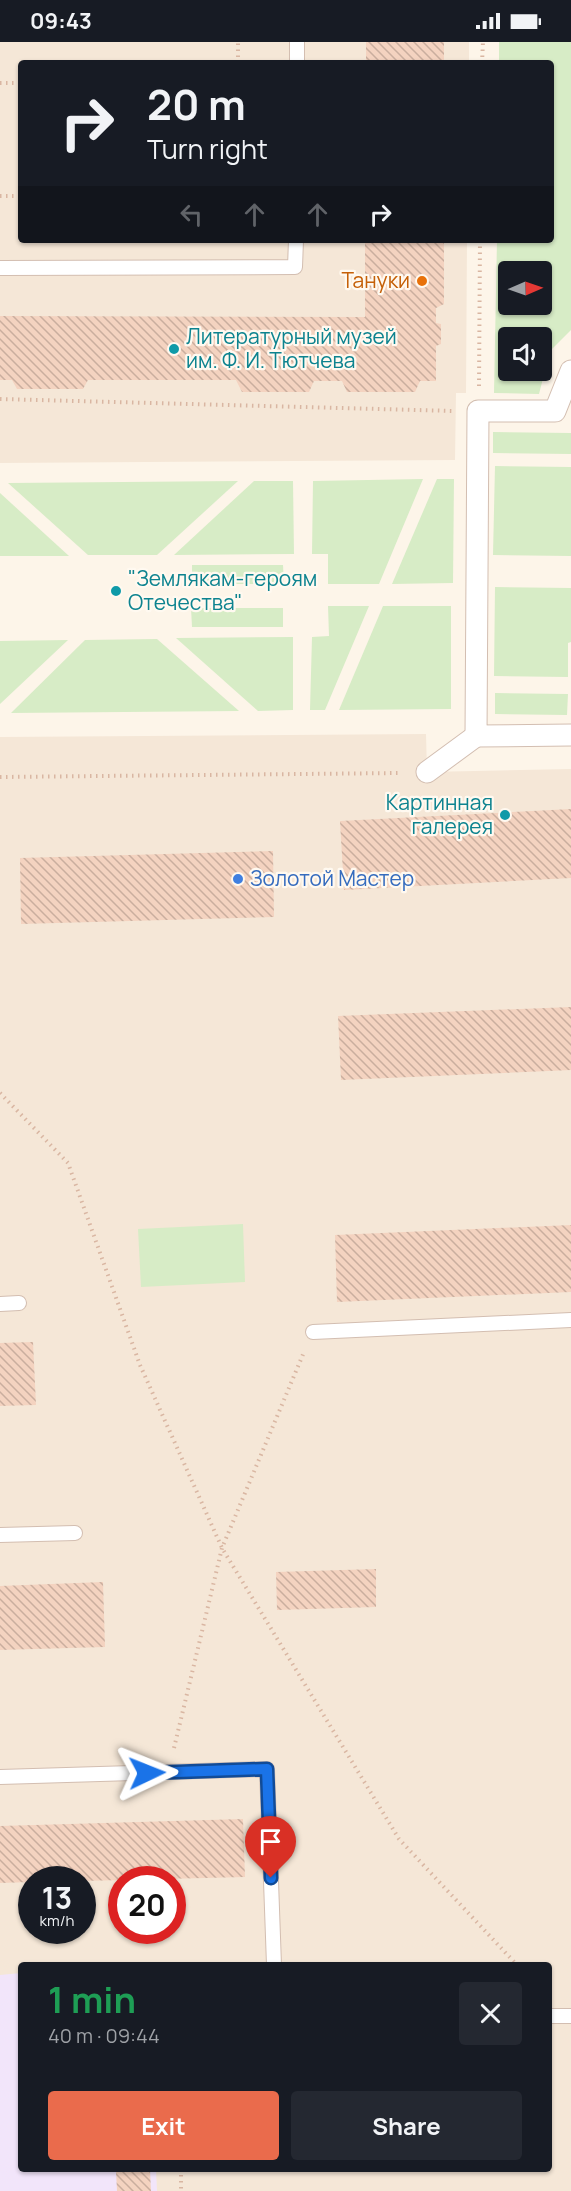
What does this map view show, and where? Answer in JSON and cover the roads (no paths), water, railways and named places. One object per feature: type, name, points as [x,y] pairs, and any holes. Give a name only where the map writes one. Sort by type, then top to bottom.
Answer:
[{"type":"street","points":[[476,736],[478,411],[563,411],[571,372]]},
{"type":"street","points":[[427,772],[476,736],[571,735]]},
{"type":"lane","points":[[297,42],[297,60]]},
{"type":"lane","points":[[0,268],[296,267],[296,243]]},
{"type":"lane","points":[[0,1304],[19,1304]]},
{"type":"lane","points":[[313,1332],[571,1320]]},
{"type":"lane","points":[[0,1535],[75,1533]]},
{"type":"lane","points":[[0,1777],[267,1769],[274,1962]]},
{"type":"lane","points":[[552,2016],[571,2016]]},
{"type":"place","name":"Тануки","points":[[422,281]]},
{"type":"place","name":"Литературный музей им. Ф. И. Тютчева","points":[[174,349]]},
{"type":"place","name":"\"Землякам-героям Отечества\"","points":[[116,591]]},
{"type":"place","name":"Картинная галерея","points":[[505,815]]},
{"type":"place","name":"Золотой Мастер","points":[[238,879]]}]
